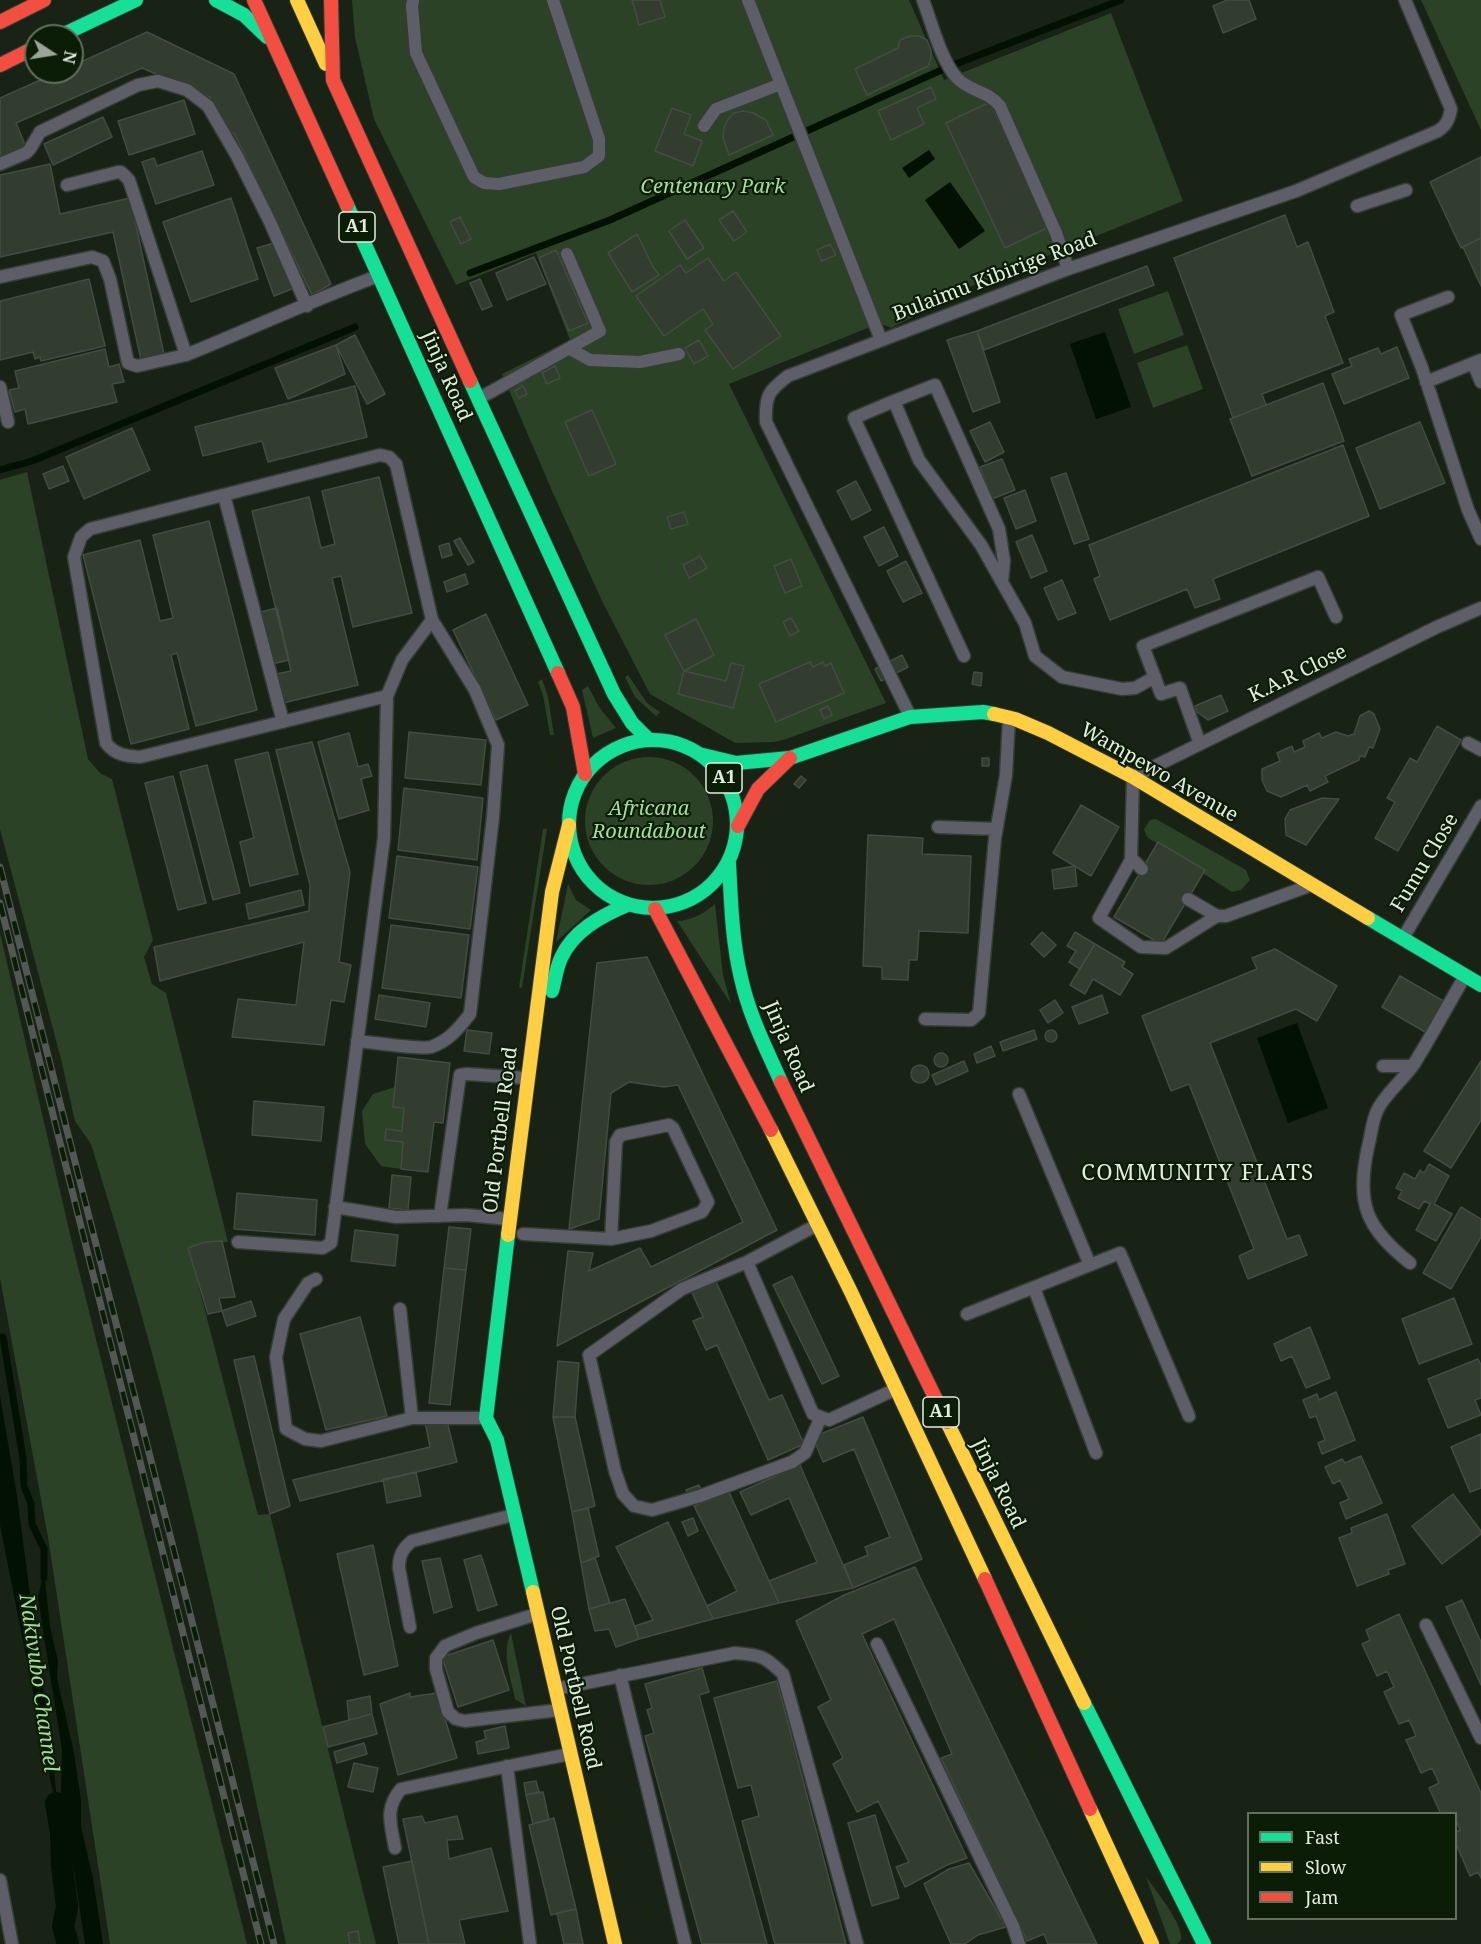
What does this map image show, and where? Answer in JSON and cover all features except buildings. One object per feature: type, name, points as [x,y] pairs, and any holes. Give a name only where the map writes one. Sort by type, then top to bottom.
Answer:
[{"type":"main road","points":[[0,22],[44,0]]},
{"type":"main road","points":[[84,25],[136,0]]},
{"type":"main road","points":[[216,0],[244,15],[275,44]]},
{"type":"main road","name":"Jinja Road","points":[[254,0],[573,707],[585,774]]},
{"type":"main road","name":"A1","points":[[297,0],[333,80]]},
{"type":"main road","points":[[331,0],[333,80]]},
{"type":"main road","points":[[0,64],[24,53]]},
{"type":"main road","name":"Jinja Road","points":[[333,80],[477,400],[614,694],[632,723],[648,739]]},
{"type":"main road","name":"Wampewo Avenue","points":[[790,758],[910,717],[982,712],[1009,718],[1048,733],[1133,777],[1481,985]]},
{"type":"main road","name":"A1","points":[[648,739],[677,742],[703,755],[722,774],[734,799],[738,826],[729,863],[711,887],[685,903],[656,909],[627,905],[604,893],[585,875],[573,851],[569,825],[573,798],[585,774],[603,756],[624,744],[648,739]]},
{"type":"main road","points":[[703,755],[736,763],[790,758]]},
{"type":"main road","points":[[738,826],[758,789],[790,758]]},
{"type":"main road","name":"Old Portbell Road","points":[[569,825],[552,892],[509,1219],[486,1418],[497,1440],[615,1944]]},
{"type":"main road","name":"Jinja Road","points":[[729,863],[736,954],[745,995],[785,1094],[1204,1944]]},
{"type":"main road","name":"Old Portbell Road","points":[[543,1073],[552,992],[562,957],[576,936],[609,912],[627,905]]},
{"type":"main road","name":"A1","points":[[656,909],[819,1224],[1152,1944]]},
{"type":"main road","name":"Old Portbell Road","points":[[497,1440],[500,1418]]},
{"type":"lane","points":[[413,0],[416,53],[474,177],[484,183],[499,184],[584,167],[598,156],[599,139],[553,0]]},
{"type":"lane","points":[[748,0],[881,340]]},
{"type":"lane","points":[[923,0],[952,73],[967,87],[993,98],[1000,106],[1056,233],[1068,269]]},
{"type":"lane","name":"Bulaimu Kibirige Road","points":[[910,717],[766,422],[765,402],[772,389],[788,376],[1068,269],[1296,191],[1444,127],[1449,120],[1451,109],[1405,0]]},
{"type":"lane","points":[[0,164],[26,153],[40,132],[138,85],[158,81],[187,90],[208,105],[237,156],[270,222],[307,306]]},
{"type":"lane","points":[[704,126],[716,109],[781,84]]},
{"type":"lane","points":[[68,185],[118,172],[129,180],[186,355]]},
{"type":"lane","points":[[1357,206],[1406,190]]},
{"type":"lane","points":[[477,400],[600,332],[567,254]]},
{"type":"lane","points":[[0,277],[92,257],[104,261],[128,363],[137,366],[186,355],[379,276]]},
{"type":"lane","points":[[1448,297],[1401,315],[1426,382],[1468,510],[1481,539]]},
{"type":"lane","points":[[570,349],[590,360],[640,362],[679,354]]},
{"type":"lane","points":[[1426,382],[1477,362],[1481,382]]},
{"type":"lane","points":[[964,656],[854,418],[935,385],[999,529],[1004,561],[1002,582]]},
{"type":"lane","points":[[0,387],[8,422]]},
{"type":"lane","points":[[894,401],[919,460],[981,545],[1025,623],[1035,656],[1062,677],[1122,690],[1135,688],[1155,677]]},
{"type":"lane","points":[[357,1041],[430,1047],[450,1037],[470,1014],[493,817],[498,745],[475,690],[432,620],[396,464],[389,457],[380,455],[90,529],[81,537],[74,557],[106,743],[112,751],[124,756],[140,757],[387,696]]},
{"type":"lane","points":[[224,495],[283,722]]},
{"type":"lane","points":[[1200,744],[1180,688],[1161,694],[1143,646],[1318,577],[1336,617]]},
{"type":"lane","name":"K.A.R Close","points":[[1133,777],[1437,627],[1481,608]]},
{"type":"lane","points":[[238,1242],[323,1248],[331,1243],[384,838],[387,696],[402,660],[432,620]]},
{"type":"lane","points":[[925,1019],[971,1020],[979,1013],[996,829],[1006,775],[1009,718]]},
{"type":"lane","points":[[1468,743],[1481,750]]},
{"type":"lane","points":[[1133,777],[1131,860],[1099,918],[1141,947],[1166,948],[1217,916],[1226,915],[1312,885]]},
{"type":"lane","name":"Fumu Close","points":[[1402,939],[1481,806]]},
{"type":"lane","points":[[939,827],[996,829]]},
{"type":"lane","points":[[1131,860],[1142,869]]},
{"type":"lane","points":[[1188,899],[1217,916]]},
{"type":"lane","points":[[1410,1263],[1389,1246],[1372,1224],[1365,1206],[1362,1185],[1377,1110],[1412,1066],[1466,975]]},
{"type":"lane","points":[[1383,1066],[1412,1066]]},
{"type":"lane","points":[[440,1216],[460,1075],[527,1078]]},
{"type":"lane","points":[[1019,1094],[1090,1265]]},
{"type":"lane","points":[[523,1234],[611,1239],[651,1231],[702,1212],[708,1202],[673,1128],[669,1125],[620,1135],[618,1138],[611,1239]]},
{"type":"lane","points":[[335,1207],[396,1217],[466,1215],[509,1219]]},
{"type":"lane","points":[[819,1224],[747,1262],[682,1289],[589,1355],[615,1471],[623,1494],[634,1506],[651,1510],[700,1496],[792,1462],[805,1453],[821,1417]]},
{"type":"lane","points":[[967,1314],[1120,1253],[1189,1416]]},
{"type":"lane","points":[[747,1262],[813,1414],[829,1420],[897,1389]]},
{"type":"lane","points":[[316,1279],[308,1283],[284,1319],[276,1357],[286,1429],[305,1439],[321,1441],[412,1418],[486,1418]]},
{"type":"lane","points":[[1034,1288],[1096,1453]]},
{"type":"lane","points":[[400,1309],[412,1418]]},
{"type":"lane","points":[[410,1627],[399,1568],[399,1558],[404,1548],[412,1541],[514,1515]]},
{"type":"lane","points":[[538,1614],[445,1646],[436,1658],[436,1669],[448,1712],[456,1719],[465,1721],[561,1710]]},
{"type":"lane","points":[[1426,1625],[1481,1738]]},
{"type":"lane","points":[[877,1644],[1008,1916],[1019,1944]]},
{"type":"lane","points":[[556,1689],[735,1653],[757,1654],[769,1660],[783,1674],[857,1944]]},
{"type":"lane","points":[[620,1675],[685,1944]]},
{"type":"lane","points":[[395,1848],[389,1811],[392,1801],[402,1790],[571,1754]]},
{"type":"lane","points":[[507,1766],[530,1944]]},
{"type":"lane","points":[[0,1880],[12,1944]]},
{"type":"green space","name":"Centenary Park","points":[[352,0],[909,0],[944,80],[1111,13],[1183,201],[915,309],[913,317],[891,328],[880,323],[729,384],[886,703],[786,739],[774,742],[735,743],[650,694],[602,601],[502,374],[570,340],[536,253],[456,285],[374,119],[355,37]]},
{"type":"green space","points":[[1421,0],[1481,0],[1481,130]]},
{"type":"green space","points":[[1168,291],[1184,335],[1134,354],[1118,309]]},
{"type":"green space","points":[[1187,345],[1203,389],[1153,408],[1137,363]]},
{"type":"green space","points":[[27,472],[88,759],[100,773],[112,779],[153,940],[144,957],[152,984],[166,993],[228,1242],[205,1242],[189,1249],[258,1515],[270,1514],[376,1944],[286,1944],[219,1627],[162,1391],[91,1144],[75,1121],[61,1059],[0,829],[0,480]]},
{"type":"green space","points":[[628,675],[647,703],[660,712],[656,716],[635,697],[625,677]]},
{"type":"green space","points":[[542,679],[548,697],[554,735],[550,735],[543,695],[538,682]]},
{"type":"green space","points":[[588,686],[599,707],[616,728],[593,738],[582,690]]},
{"type":"green space","name":"Africana Roundabout","points":[[649,757],[674,762],[694,776],[708,796],[713,821],[708,846],[694,866],[674,880],[649,885],[624,880],[604,866],[590,846],[585,821],[590,796],[604,776],[624,762]]},
{"type":"green space","points":[[1156,819],[1246,870],[1250,880],[1241,890],[1232,892],[1147,837],[1144,829],[1150,820]]},
{"type":"green space","points":[[543,829],[547,829],[522,988],[519,987]]},
{"type":"green space","points":[[568,884],[576,900],[591,910],[556,942]]},
{"type":"green space","points":[[715,904],[723,975],[731,1004],[677,921],[697,916]]},
{"type":"green space","points":[[0,933],[74,1251],[247,1944],[110,1944],[48,1537],[0,1278]]},
{"type":"green space","points":[[395,1087],[393,1107],[404,1108],[402,1131],[385,1140],[403,1142],[401,1169],[381,1166],[365,1144],[362,1111],[373,1094]]},
{"type":"green space","points":[[511,1633],[526,1706],[515,1699],[509,1674],[507,1649]]},
{"type":"green space","points":[[1146,1877],[1177,1923],[1181,1940],[1177,1944],[1170,1944]]},
{"type":"water","points":[[929,150],[935,159],[909,178],[902,168]]},
{"type":"water","points":[[950,182],[985,231],[959,249],[925,200]]},
{"type":"water","points":[[1105,332],[1131,407],[1096,419],[1070,344]]},
{"type":"water","points":[[1297,1023],[1328,1108],[1288,1123],[1257,1038]]},
{"type":"water","points":[[0,1396],[17,1496],[60,1826],[62,1750],[38,1598],[44,1570],[50,1627],[58,1661],[57,1678],[74,1753],[81,1801],[81,1826],[93,1879],[103,1944],[85,1944],[70,1843],[61,1833],[0,1525]]},
{"type":"waterway","points":[[470,273],[610,220],[948,67],[1121,0]]},
{"type":"waterway","points":[[0,470],[32,461],[355,327]]},
{"type":"waterway","points":[[3,1337],[23,1458],[24,1486],[31,1504],[32,1524],[44,1549],[44,1578]]},
{"type":"waterway","name":"Nakivubo Channel","points":[[56,1803],[61,1833],[67,1907],[63,1926],[68,1944]]},
{"type":"railway","points":[[0,867],[274,1944]]},
{"type":"railway","points":[[0,903],[261,1944]]},
{"type":"traffic: fast","points":[[84,25],[136,0]]},
{"type":"traffic: fast","points":[[216,0],[244,15],[267,37]]},
{"type":"traffic: fast","points":[[347,205],[558,673]]},
{"type":"traffic: fast","points":[[470,381],[614,694],[632,723],[648,739]]},
{"type":"traffic: fast","points":[[703,755],[736,763],[790,758],[910,717],[983,712],[994,714]]},
{"type":"traffic: fast","points":[[653,740],[685,746],[700,754],[712,765],[723,777],[731,792],[737,824],[731,856],[723,871],[712,883],[700,894],[685,902],[653,908],[621,902],[606,894],[594,883],[583,871],[575,856],[569,824],[575,792],[583,777],[594,765],[606,754],[621,746],[653,740]]},
{"type":"traffic: fast","points":[[729,863],[734,936],[744,992],[781,1082]]},
{"type":"traffic: fast","points":[[552,991],[559,962],[566,948],[589,925],[627,905]]},
{"type":"traffic: fast","points":[[1368,918],[1481,985]]},
{"type":"traffic: fast","points":[[508,1235],[486,1418],[497,1440],[533,1592]]},
{"type":"traffic: fast","points":[[1084,1703],[1204,1944]]},
{"type":"traffic: slow","points":[[297,0],[326,64]]},
{"type":"traffic: slow","points":[[994,714],[1015,719],[1048,733],[1133,777],[1368,918]]},
{"type":"traffic: slow","points":[[508,1235],[552,892],[569,825]]},
{"type":"traffic: slow","points":[[771,1130],[851,1292],[985,1579]]},
{"type":"traffic: slow","points":[[947,1422],[1084,1703]]},
{"type":"traffic: slow","points":[[533,1592],[615,1944]]},
{"type":"traffic: slow","points":[[1090,1809],[1152,1944]]},
{"type":"traffic: jam","points":[[0,22],[44,0]]},
{"type":"traffic: jam","points":[[254,0],[347,205]]},
{"type":"traffic: jam","points":[[331,0],[333,80],[470,381]]},
{"type":"traffic: jam","points":[[0,65],[24,53]]},
{"type":"traffic: jam","points":[[558,673],[573,707],[585,774]]},
{"type":"traffic: jam","points":[[738,826],[758,789],[790,758]]},
{"type":"traffic: jam","points":[[655,909],[771,1130]]},
{"type":"traffic: jam","points":[[781,1082],[947,1422]]},
{"type":"traffic: jam","points":[[985,1579],[1090,1809]]},
{"type":"district","name":"COMMUNITY FLATS","points":[[1198,1174]]}]
